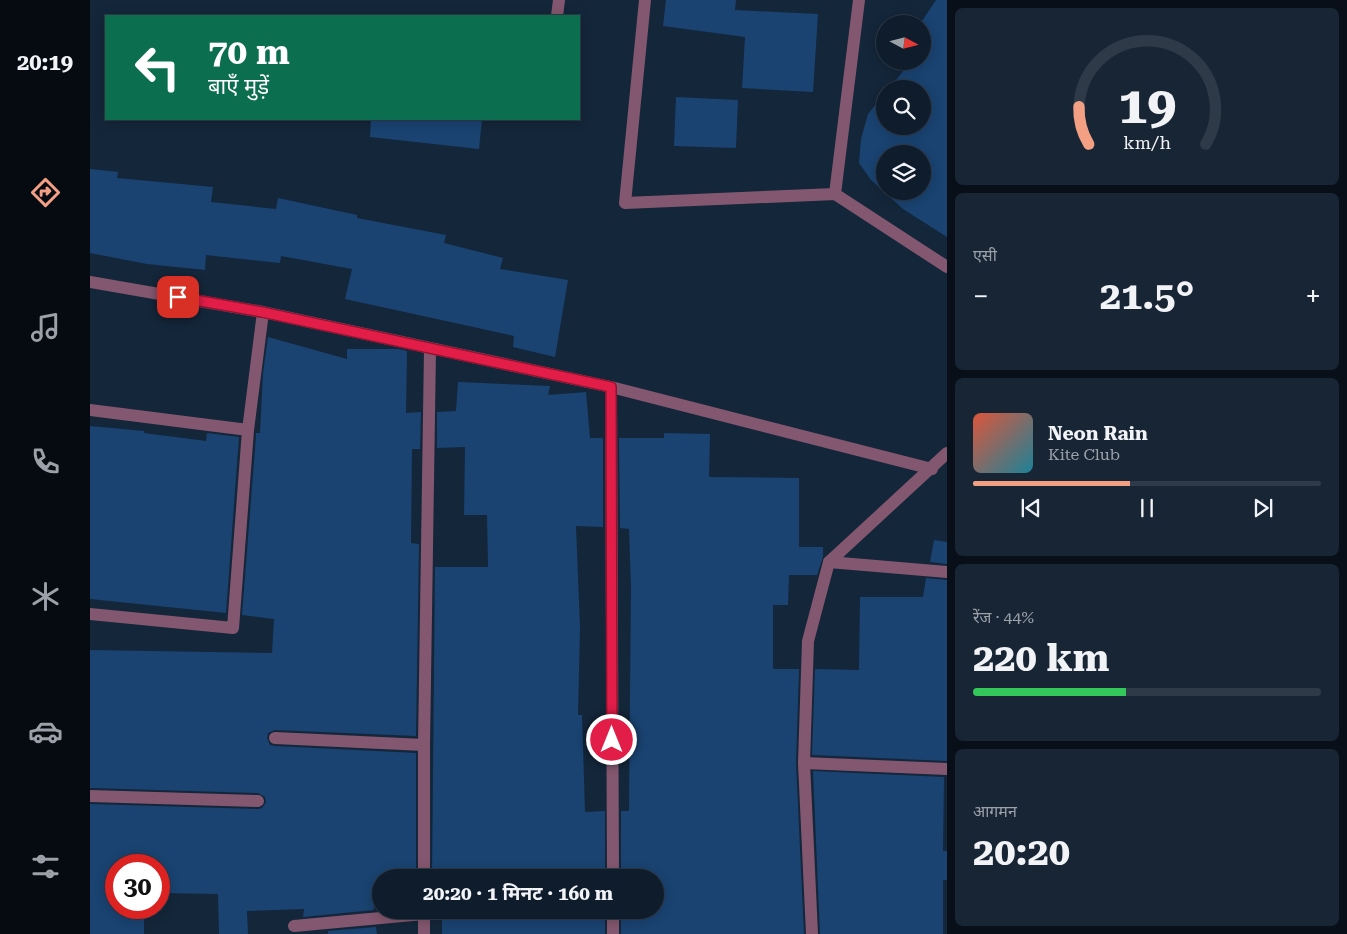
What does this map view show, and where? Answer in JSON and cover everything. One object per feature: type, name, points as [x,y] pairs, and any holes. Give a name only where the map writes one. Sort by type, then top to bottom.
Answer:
[{"type":"street","points":[[557,15],[559,0]]},
{"type":"street","points":[[645,0],[625,203],[835,194],[947,267]]},
{"type":"street","points":[[835,194],[859,0]]},
{"type":"street","points":[[90,282],[262,312],[611,387],[932,469]]},
{"type":"street","points":[[90,614],[233,628],[248,430],[262,312]]},
{"type":"street","points":[[424,869],[430,349]]},
{"type":"street","points":[[611,387],[613,869]]},
{"type":"street","points":[[90,410],[248,430]]},
{"type":"street","points":[[812,934],[804,764],[808,641],[828,562],[932,469],[947,453]]},
{"type":"street","points":[[828,562],[947,572]]},
{"type":"street","points":[[275,738],[424,745]]},
{"type":"street","points":[[804,764],[947,770]]},
{"type":"street","points":[[90,796],[258,801]]},
{"type":"street","points":[[294,926],[372,918]]},
{"type":"street","points":[[424,919],[424,934]]},
{"type":"street","points":[[613,919],[613,934]]},
{"type":"building","points":[[666,0],[736,0],[735,10],[818,14],[813,92],[742,88],[745,37],[663,26]]},
{"type":"building","points":[[936,0],[947,0],[947,237],[903,209],[893,200],[931,200],[931,145],[876,145],[876,185],[859,163],[861,139],[868,114],[876,104],[876,135],[931,135],[931,80],[896,80],[904,70],[931,70],[931,15],[926,15]]},
{"type":"building","points":[[676,97],[738,100],[736,148],[674,146]]},
{"type":"building","points":[[371,120],[482,120],[479,149],[370,137]]},
{"type":"building","points":[[90,169],[118,172],[117,178],[213,187],[211,202],[276,209],[278,198],[357,215],[357,218],[446,235],[444,243],[503,258],[500,269],[568,280],[555,357],[513,347],[514,336],[345,299],[352,269],[281,256],[280,263],[206,255],[205,270],[147,264],[90,253]]},
{"type":"building","points":[[268,337],[347,359],[347,349],[398,349],[407,351],[406,413],[421,412],[420,449],[412,449],[411,543],[419,544],[416,736],[275,730],[268,733],[267,738],[270,745],[275,746],[416,753],[416,869],[372,869],[372,910],[303,917],[304,909],[247,911],[248,934],[219,934],[218,894],[170,893],[170,854],[105,854],[105,919],[144,919],[144,934],[90,934],[90,804],[258,809],[262,808],[266,802],[265,797],[258,793],[90,788],[90,650],[272,653],[274,619],[242,615],[256,433],[260,433],[263,373]]},
{"type":"building","points":[[458,382],[550,386],[548,395],[586,392],[590,438],[603,438],[603,527],[576,526],[580,628],[578,715],[582,715],[585,812],[605,811],[605,869],[432,869],[435,567],[488,567],[487,515],[464,515],[465,447],[437,448],[437,412],[456,411]]},
{"type":"building","points":[[90,426],[144,431],[144,433],[206,441],[207,433],[239,437],[226,613],[90,599]]},
{"type":"building","points":[[664,433],[710,434],[709,477],[799,478],[799,547],[823,547],[823,557],[817,575],[789,575],[788,605],[773,605],[773,669],[799,669],[796,763],[804,934],[621,934],[621,919],[664,919],[664,869],[621,869],[621,811],[629,811],[631,586],[629,529],[620,528],[619,438],[664,438]]},
{"type":"building","points":[[934,540],[947,542],[947,564],[930,562]]},
{"type":"building","points":[[926,578],[947,580],[947,761],[812,755],[815,669],[859,670],[860,597],[923,597]]},
{"type":"building","points":[[813,771],[944,777],[943,851],[947,851],[947,880],[943,880],[943,934],[820,934]]},
{"type":"building","points":[[442,919],[605,919],[605,934],[442,934]]},
{"type":"building","points":[[376,927],[377,934],[328,934],[328,931]]},
{"type":"route","points":[[178,297],[262,312],[611,387],[612,740]]}]
